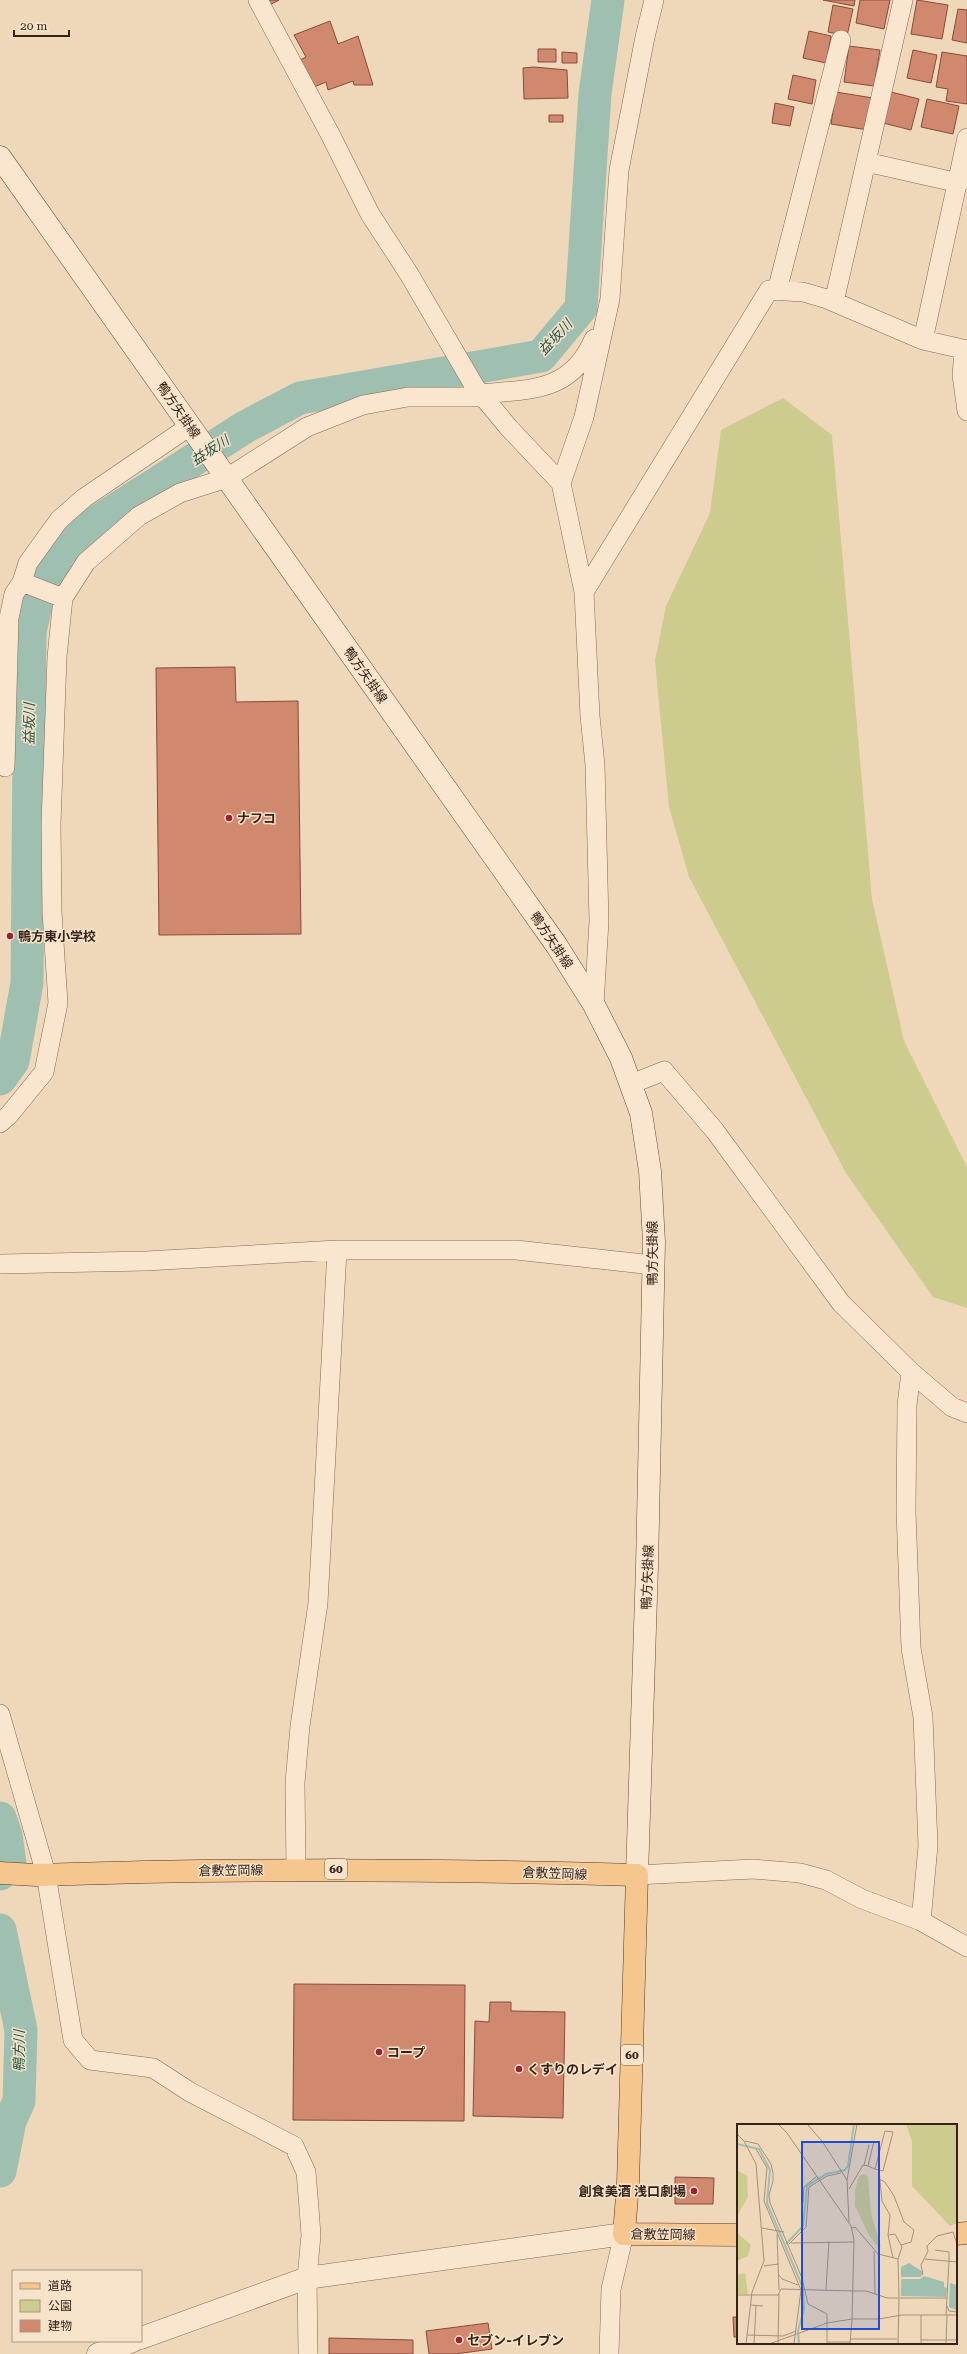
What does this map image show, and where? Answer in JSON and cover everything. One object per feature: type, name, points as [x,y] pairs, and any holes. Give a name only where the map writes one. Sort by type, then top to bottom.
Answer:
[{"type":"main road","name":"鴨方矢掛線","points":[[0,157],[553,939],[594,1005],[621,1058],[631,1084],[641,1113],[650,1171],[653,1265],[647,1574],[637,1875]]},
{"type":"main road","name":"倉敷笠岡線","points":[[0,1873],[41,1874],[296,1869],[495,1871],[637,1875],[628,2182],[624,2234],[737,2234]]},
{"type":"main road","points":[[957,2234],[967,2233]]},
{"type":"main road","points":[[142,2338],[307,2278],[624,2234]]},
{"type":"main road","points":[[98,2354],[131,2342]]},
{"type":"street","points":[[258,0],[330,134],[370,214],[479,393],[561,483],[584,592],[590,716],[595,765],[599,921],[594,1005]]},
{"type":"street","points":[[561,483],[584,417],[610,299],[619,170],[645,37],[654,0]]},
{"type":"street","points":[[834,302],[903,0]]},
{"type":"street","points":[[778,291],[841,40]]},
{"type":"street","points":[[923,340],[967,138]]},
{"type":"street","points":[[866,162],[958,183]]},
{"type":"street","points":[[584,592],[769,290],[803,292],[834,302],[923,340],[966,350],[962,375],[967,411]]},
{"type":"street","points":[[0,1123],[44,1072],[58,1003],[52,912],[51,824],[54,713],[63,598],[86,562],[139,516],[180,493],[224,474],[307,427],[364,405],[408,397],[543,388],[568,375],[586,356],[610,299]]},
{"type":"street","points":[[5,767],[9,618],[14,594],[22,582],[28,563],[59,520],[84,498],[195,432]]},
{"type":"street","points":[[22,582],[63,598]]},
{"type":"street","points":[[631,1084],[664,1071],[715,1131],[841,1303],[911,1372],[952,1407],[967,1413]]},
{"type":"street","points":[[0,1264],[146,1261],[337,1250],[516,1250],[653,1265]]},
{"type":"street","points":[[296,1869],[295,1783],[300,1726],[318,1603],[337,1250]]},
{"type":"street","points":[[911,1372],[907,1405],[906,1511],[911,1648],[923,1717],[928,1846],[921,1921]]},
{"type":"street","points":[[0,1714],[41,1874],[74,2040],[90,2060],[153,2068],[190,2092],[294,2146],[306,2172],[311,2235],[307,2278],[308,2354]]},
{"type":"street","points":[[637,1875],[753,1869],[800,1873],[826,1880],[862,1899],[921,1921],[967,1947]]},
{"type":"street","points":[[609,2354],[611,2289],[624,2234]]},
{"type":"green space","points":[[783,398],[832,435],[872,899],[904,1041],[967,1167],[967,1308],[933,1297],[846,1173],[689,877],[669,807],[655,661],[666,606],[710,513],[721,430]]},
{"type":"building","points":[[265,0],[279,0],[268,6]]},
{"type":"building","points":[[823,0],[855,0],[854,6]]},
{"type":"building","points":[[860,0],[890,0],[884,29],[856,23]]},
{"type":"building","points":[[917,0],[948,5],[942,39],[911,34]]},
{"type":"building","points":[[833,5],[853,9],[847,36],[828,32]]},
{"type":"building","points":[[958,9],[967,10],[967,43],[952,40]]},
{"type":"building","points":[[330,21],[338,44],[358,36],[373,85],[354,85],[353,81],[328,90],[326,82],[314,87],[296,62],[306,57],[294,35]]},
{"type":"building","points":[[809,31],[831,36],[826,63],[803,58]]},
{"type":"building","points":[[849,46],[880,50],[874,86],[844,82]]},
{"type":"building","points":[[538,49],[556,49],[556,62],[538,62]]},
{"type":"building","points":[[913,50],[937,55],[931,83],[907,78]]},
{"type":"building","points":[[562,52],[577,53],[577,63],[562,63]]},
{"type":"building","points":[[942,52],[967,56],[967,104],[946,101],[948,89],[936,87]]},
{"type":"building","points":[[534,67],[567,70],[568,98],[524,99],[523,68]]},
{"type":"building","points":[[793,75],[816,80],[812,104],[788,99]]},
{"type":"building","points":[[887,91],[919,99],[911,130],[879,122]]},
{"type":"building","points":[[836,92],[873,98],[868,130],[831,124]]},
{"type":"building","points":[[927,99],[959,106],[953,134],[921,127]]},
{"type":"building","points":[[775,103],[794,107],[790,126],[772,123]]},
{"type":"building","points":[[549,115],[563,115],[563,122],[549,122]]},
{"type":"building","name":"ナフコ","points":[[235,667],[236,702],[298,701],[301,934],[159,935],[156,668]]},
{"type":"building","name":"コープ","points":[[294,1984],[465,1985],[464,2121],[293,2120]]},
{"type":"building","name":"くすりのレデイ","points":[[490,2002],[511,2002],[511,2011],[565,2012],[563,2118],[473,2116],[475,2021],[489,2022]]},
{"type":"building","name":"創食美酒 浅口劇場","points":[[675,2177],[714,2178],[713,2204],[675,2204]]},
{"type":"building","points":[[733,2317],[737,2317],[737,2337],[734,2337]]},
{"type":"building","name":"セブン-イレブン","points":[[488,2323],[492,2349],[455,2354],[429,2354],[426,2331]]},
{"type":"building","points":[[329,2338],[413,2340],[413,2354],[329,2354]]},
{"type":"waterway","name":"益坂川","points":[[0,1079],[13,1061],[27,983],[30,632],[37,601],[60,552],[90,526],[245,427],[300,398],[541,356],[581,308],[595,94],[608,0]]},
{"type":"waterway","name":"鴨方川","points":[[0,1818],[6,1835],[10,1863],[0,1874]]},
{"type":"waterway","name":"鴨方川","points":[[0,1930],[21,2030],[19,2101],[10,2121],[0,2171]]},
{"type":"place","name":"ナフコ","points":[[229,818]]},
{"type":"place","name":"鴨方東小学校","points":[[10,936]]},
{"type":"place","name":"コープ","points":[[379,2052]]},
{"type":"place","name":"くすりのレデイ","points":[[519,2069]]},
{"type":"place","name":"創食美酒 浅口劇場","points":[[694,2191]]},
{"type":"place","name":"セブン-イレブン","points":[[459,2340]]}]
